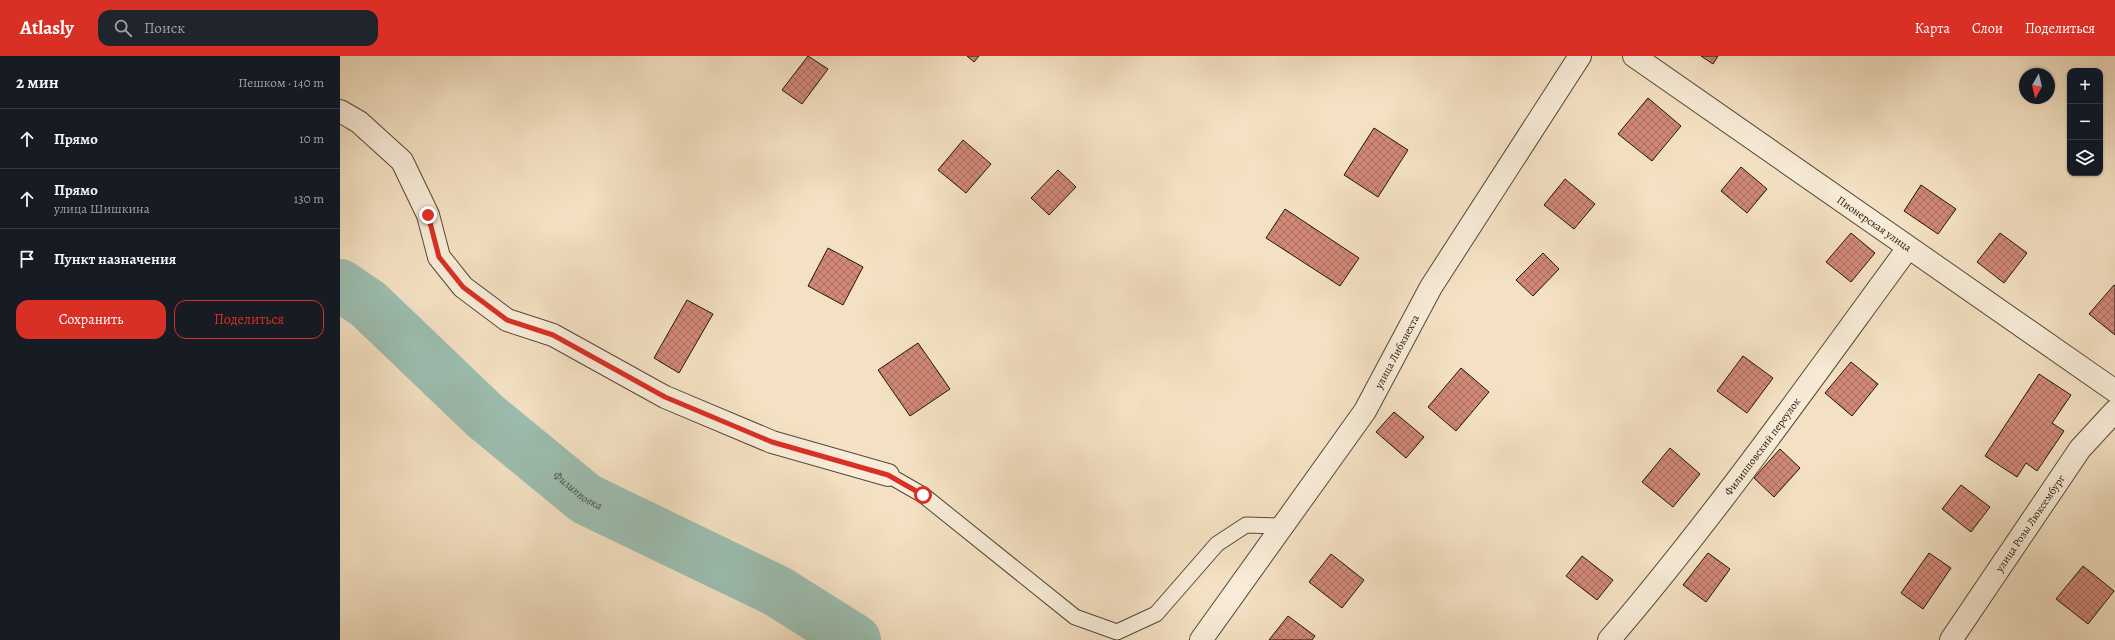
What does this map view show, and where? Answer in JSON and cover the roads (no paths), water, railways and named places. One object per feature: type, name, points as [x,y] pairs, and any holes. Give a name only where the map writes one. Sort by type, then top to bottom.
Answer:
[{"type":"street","name":"улица Либкнехта","points":[[1201,640],[1365,411],[1431,286],[1580,56]]},
{"type":"street","name":"Пионерская улица","points":[[1634,56],[2115,392]]},
{"type":"street","points":[[340,111],[359,122],[402,161],[428,215],[439,257],[463,287],[507,320],[553,335],[665,397],[772,442],[888,475]]},
{"type":"street","name":"Филипповский переулок","points":[[1609,640],[1650,592],[1908,248]]},
{"type":"street","name":"улица Розы Люксембург","points":[[1950,640],[2080,448],[2115,411]]},
{"type":"lane","points":[[888,475],[923,495],[1075,617],[1117,632],[1156,614],[1217,544],[1246,525],[1282,526]]},
{"type":"waterway","name":"Филипповка","points":[[340,285],[368,304],[485,416],[586,499],[777,591],[855,640]]}]
